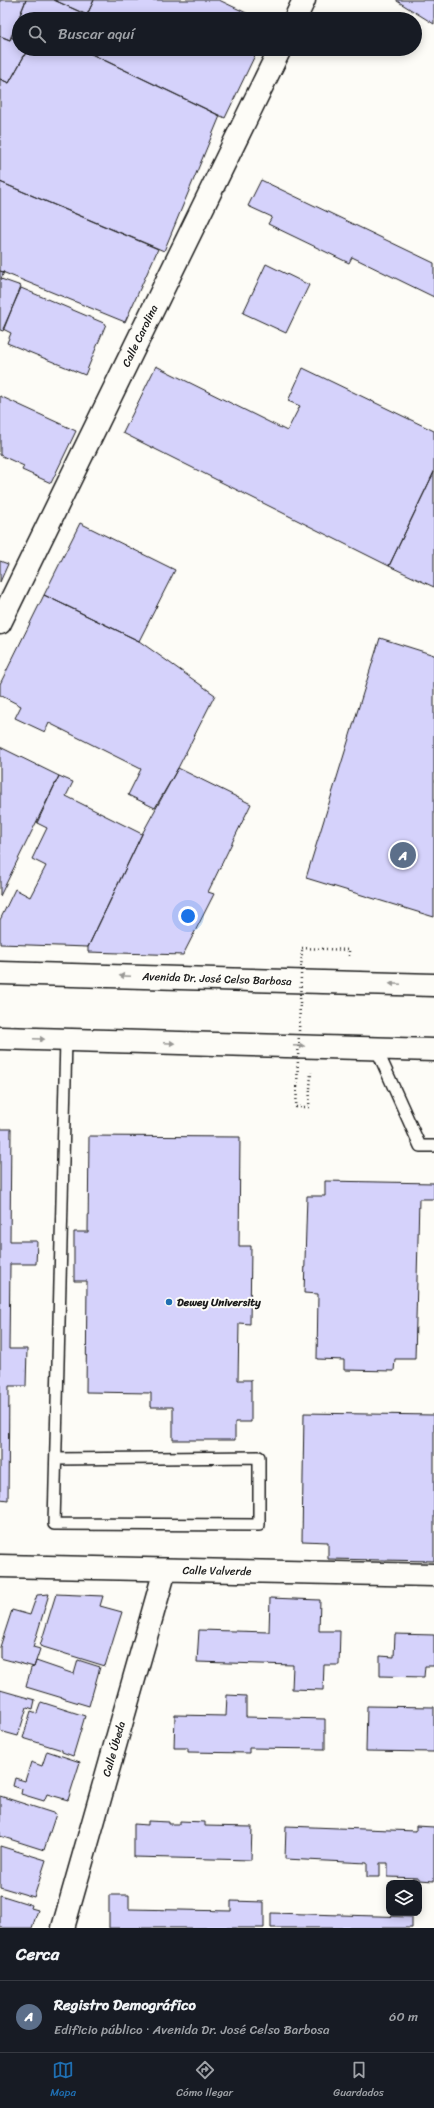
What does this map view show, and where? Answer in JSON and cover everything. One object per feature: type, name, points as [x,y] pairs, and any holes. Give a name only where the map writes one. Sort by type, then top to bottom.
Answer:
[{"type":"street","points":[[298,12],[304,0]]},
{"type":"street","name":"Calle Carolina","points":[[0,623],[277,56]]},
{"type":"street","name":"Avenida Dr. José Celso Barbosa","points":[[0,973],[434,985]]},
{"type":"street","points":[[0,1038],[434,1050]]},
{"type":"street","name":"Calle Valverde","points":[[0,1566],[434,1575]]},
{"type":"street","name":"Calle Úbeda","points":[[63,1928],[165,1570]]},
{"type":"lane","points":[[56,1459],[259,1457],[260,1525],[54,1524],[66,1040]]},
{"type":"lane","points":[[376,1048],[420,1146],[434,1146]]},
{"type":"path","points":[[310,1088],[309,1107],[296,1107],[302,948],[350,950]]},
{"type":"building","points":[[0,0],[26,0],[21,12],[12,12],[12,35],[10,40],[0,36]]},
{"type":"building","points":[[26,0],[54,0],[80,12],[21,12]]},
{"type":"building","points":[[54,0],[94,0],[88,12],[80,12]]},
{"type":"building","points":[[94,0],[219,0],[244,12],[88,12]]},
{"type":"building","points":[[434,0],[434,24],[422,17],[422,12],[415,12],[397,1]]},
{"type":"building","points":[[0,36],[10,40],[11,37],[12,56],[24,56],[9,83],[0,79]]},
{"type":"building","points":[[24,56],[96,56],[220,116],[164,251],[0,182],[0,79],[9,83]]},
{"type":"building","points":[[96,56],[255,56],[225,118]]},
{"type":"building","points":[[261,180],[434,263],[434,297],[352,257],[349,263],[268,224],[272,217],[248,206]]},
{"type":"building","points":[[0,182],[158,249],[125,322],[0,271]]},
{"type":"building","points":[[266,264],[309,285],[286,333],[243,313]]},
{"type":"building","points":[[0,271],[4,272],[1,279],[21,286],[3,331],[0,330]]},
{"type":"building","points":[[21,288],[106,324],[85,375],[7,343],[11,333],[3,329]]},
{"type":"building","points":[[156,366],[287,431],[300,406],[288,401],[303,368],[434,431],[434,472],[389,566],[123,433]]},
{"type":"building","points":[[0,396],[76,431],[51,483],[22,470],[24,466],[0,455]]},
{"type":"building","points":[[434,472],[434,587],[389,566]]},
{"type":"building","points":[[80,523],[175,570],[139,641],[44,595]]},
{"type":"building","points":[[0,561],[8,564],[0,582]]},
{"type":"building","points":[[44,595],[139,641],[215,695],[178,768],[155,808],[128,795],[141,769],[49,723],[45,732],[15,718],[21,706],[0,695],[0,684]]},
{"type":"building","points":[[380,638],[434,655],[434,917],[306,878]]},
{"type":"building","points":[[0,747],[59,776],[0,896]]},
{"type":"building","points":[[178,768],[251,804],[208,892],[214,894],[183,955],[88,952],[88,947],[142,834]]},
{"type":"building","points":[[59,776],[73,782],[66,796],[142,834],[88,947],[0,944],[0,920],[15,889],[30,897],[46,866],[32,859],[47,828],[37,823]]},
{"type":"building","points":[[0,1129],[11,1129],[10,1241],[37,1241],[36,1264],[10,1264],[9,1349],[27,1349],[26,1386],[9,1386],[8,1500],[0,1499]]},
{"type":"building","name":"Dewey University","points":[[89,1136],[240,1137],[239,1246],[251,1246],[250,1324],[239,1323],[238,1380],[251,1380],[251,1422],[235,1422],[235,1440],[173,1440],[173,1407],[151,1407],[151,1393],[86,1392],[87,1281],[74,1281],[74,1232],[88,1232]]},
{"type":"building","points":[[325,1181],[434,1183],[434,1199],[419,1199],[415,1359],[395,1359],[394,1371],[344,1370],[344,1360],[317,1359],[318,1294],[304,1293],[307,1196],[325,1196]]},
{"type":"building","points":[[304,1413],[434,1415],[434,1561],[328,1559],[328,1542],[302,1541]]},
{"type":"building","points":[[49,1594],[33,1647],[40,1649],[34,1667],[0,1658],[0,1647],[12,1610],[30,1615],[37,1595]]},
{"type":"building","points":[[56,1594],[103,1596],[100,1606],[122,1612],[105,1666],[40,1646]]},
{"type":"building","points":[[270,1598],[320,1600],[319,1631],[340,1631],[339,1665],[324,1665],[323,1690],[292,1689],[293,1665],[197,1662],[199,1630],[269,1632]]},
{"type":"building","points":[[395,1634],[434,1635],[434,1666],[425,1666],[424,1677],[380,1676],[380,1656],[394,1657]]},
{"type":"building","points":[[78,1660],[100,1667],[89,1706],[26,1687],[31,1668],[34,1667],[36,1661],[74,1674]]},
{"type":"building","points":[[0,1690],[35,1700],[33,1709],[27,1707],[18,1736],[0,1731]]},
{"type":"building","points":[[227,1695],[246,1696],[246,1717],[325,1719],[325,1749],[249,1748],[249,1753],[188,1752],[188,1748],[174,1748],[175,1715],[226,1716]]},
{"type":"building","points":[[41,1702],[85,1716],[73,1756],[62,1752],[62,1750],[23,1738],[31,1711],[37,1713]]},
{"type":"building","points":[[367,1706],[434,1707],[434,1752],[366,1751]]},
{"type":"building","points":[[47,1751],[80,1762],[68,1800],[47,1794],[44,1801],[21,1794],[22,1789],[13,1786],[15,1778],[25,1781],[31,1762],[42,1766]]},
{"type":"building","points":[[0,1796],[56,1814],[44,1850],[0,1836]]},
{"type":"building","points":[[148,1821],[169,1822],[169,1824],[180,1824],[180,1821],[205,1822],[205,1826],[252,1827],[251,1860],[134,1857],[134,1824],[148,1825]]},
{"type":"building","points":[[286,1826],[416,1831],[416,1826],[434,1827],[434,1881],[419,1880],[419,1878],[388,1877],[388,1863],[380,1863],[380,1877],[367,1877],[367,1863],[285,1859]]},
{"type":"building","points":[[0,1846],[46,1860],[34,1897],[0,1887]]},
{"type":"building","points":[[0,1895],[32,1905],[31,1908],[38,1910],[32,1928],[0,1928]]},
{"type":"building","points":[[109,1895],[129,1895],[129,1909],[231,1911],[231,1901],[264,1902],[264,1928],[109,1928]]},
{"type":"building","points":[[271,1913],[412,1917],[412,1928],[271,1928]]},
{"type":"place","name":"Registro Demográfico","points":[[403,855]]},
{"type":"place","name":"Dewey University","points":[[169,1302]]}]
